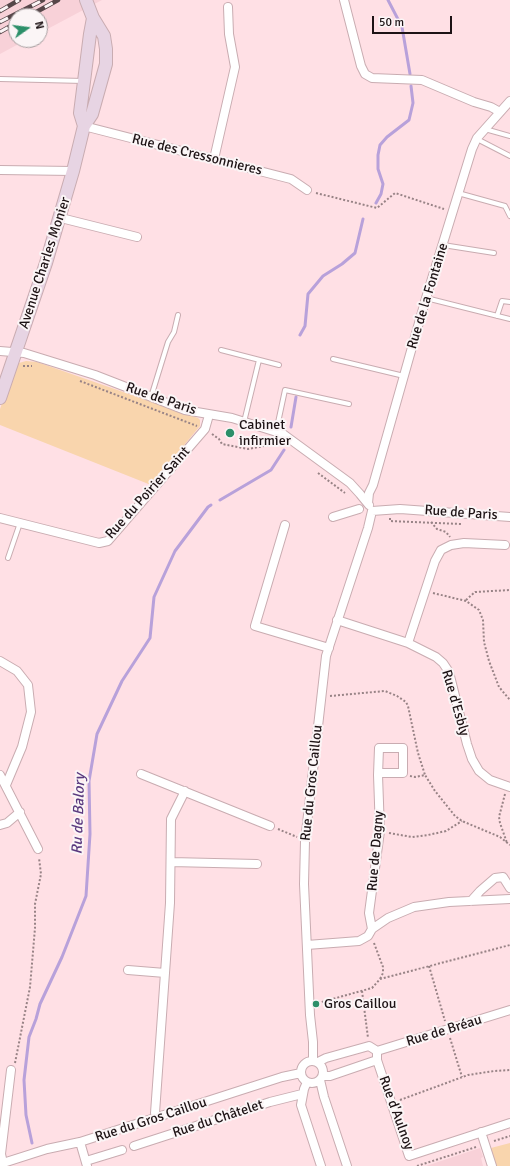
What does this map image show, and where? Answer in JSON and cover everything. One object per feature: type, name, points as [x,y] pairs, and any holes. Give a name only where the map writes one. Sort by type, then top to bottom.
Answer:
[{"type":"street","name":"Avenue Charles Monier","points":[[0,398],[60,218],[84,126],[92,114],[106,64],[104,36],[86,0]]},
{"type":"street","points":[[344,0],[361,66],[366,74],[372,78],[422,80],[474,102],[491,107],[500,112]]},
{"type":"street","points":[[214,159],[235,67],[229,34],[228,7]]},
{"type":"street","name":"Avenue Charles Monier","points":[[84,126],[80,113],[90,34],[94,18]]},
{"type":"street","name":"Rue de la Fontaine","points":[[368,503],[369,493],[373,485],[426,298],[472,149],[477,139],[510,101]]},
{"type":"street","name":"Rue des Cressonnieres","points":[[84,126],[291,179],[307,190]]},
{"type":"street","points":[[0,170],[73,171]]},
{"type":"street","points":[[60,218],[137,237]]},
{"type":"street","name":"Rue de Paris","points":[[0,351],[24,353],[95,375],[185,410],[244,422],[283,434],[350,483],[368,503],[372,511],[400,509],[510,517]]},
{"type":"street","name":"Rue du Poirier Saint","points":[[0,518],[99,542],[108,541],[205,429],[209,415]]},
{"type":"street","points":[[333,517],[360,509]]},
{"type":"street","name":"Rue du Gros Caillou","points":[[315,1062],[310,1015],[304,884],[305,840],[326,656],[368,528],[372,511]]},
{"type":"street","points":[[285,525],[254,626],[329,648]]},
{"type":"street","points":[[408,643],[434,561],[441,550],[451,545],[464,543],[505,545]]},
{"type":"street","name":"Rue d'Esbly","points":[[337,620],[408,643],[443,662],[449,672],[472,759],[479,771],[490,780],[508,787]]},
{"type":"street","points":[[0,661],[17,671],[28,685],[31,712],[22,747],[6,785]]},
{"type":"street","name":"Rue de Dagny","points":[[372,929],[369,913],[380,831],[378,773],[379,748],[403,748],[403,773]]},
{"type":"street","points":[[378,773],[403,773]]},
{"type":"street","points":[[142,774],[270,826]]},
{"type":"street","points":[[0,775],[38,849]]},
{"type":"street","points":[[158,1118],[155,1113],[165,973],[171,862],[171,819],[184,790]]},
{"type":"street","points":[[0,825],[7,823],[20,812]]},
{"type":"street","points":[[171,862],[257,864]]},
{"type":"street","points":[[471,902],[480,891],[495,878],[503,877],[510,888]]},
{"type":"street","points":[[307,945],[359,941],[368,936],[372,929],[388,918],[414,907],[449,902],[510,899]]},
{"type":"street","points":[[128,970],[165,973]]},
{"type":"street","name":"Rue de Bréau","points":[[378,1051],[510,1010]]},
{"type":"street","points":[[377,1060],[322,1078],[314,1083],[307,1082],[301,1073],[305,1063],[315,1062],[369,1046],[378,1051]]},
{"type":"street","name":"Rue d'Aulnoy","points":[[378,1051],[377,1060],[409,1156],[510,1123]]},
{"type":"street","points":[[315,1062],[323,1068],[323,1092],[347,1166]]},
{"type":"street","points":[[1,1164],[10,1070]]},
{"type":"street","name":"Rue du Gros Caillou","points":[[1,1164],[16,1162],[47,1149],[80,1142],[282,1077],[301,1073]]},
{"type":"street","points":[[307,1082],[302,1094],[301,1104],[321,1166]]},
{"type":"street","name":"Rue du Châtelet","points":[[134,1146],[270,1102],[302,1094]]},
{"type":"street","points":[[481,1132],[492,1166]]},
{"type":"street","points":[[80,1142],[86,1163],[122,1150]]},
{"type":"lane","points":[[0,79],[84,81]]},
{"type":"lane","points":[[485,129],[510,136]]},
{"type":"lane","points":[[477,139],[510,156]]},
{"type":"lane","points":[[458,193],[505,206],[510,216]]},
{"type":"lane","points":[[443,245],[494,252]]},
{"type":"lane","points":[[426,298],[510,319]]},
{"type":"lane","points":[[497,316],[502,301],[510,302]]},
{"type":"lane","points":[[151,397],[168,342],[174,332],[178,315]]},
{"type":"lane","points":[[221,350],[279,365]]},
{"type":"lane","points":[[333,358],[404,376]]},
{"type":"lane","points":[[244,422],[259,360]]},
{"type":"lane","points":[[276,432],[285,390],[349,404]]},
{"type":"lane","points":[[8,558],[20,523]]},
{"type":"path","points":[[307,190],[377,208],[395,193],[453,212]]},
{"type":"path","points":[[390,518],[390,521],[466,524]]},
{"type":"path","points":[[431,522],[437,529],[446,532],[455,544]]},
{"type":"path","points":[[466,601],[475,592],[510,590]]},
{"type":"path","points":[[424,591],[466,601],[479,610],[483,620],[484,642],[489,661],[498,687],[510,700]]},
{"type":"path","points":[[327,696],[385,691],[406,702],[410,713],[418,753],[425,775],[435,791],[455,816],[462,821],[500,837],[510,845]]},
{"type":"path","points":[[403,773],[415,776],[425,775]]},
{"type":"path","points":[[507,843],[499,817],[508,787]]},
{"type":"path","points":[[380,831],[412,837],[446,831],[462,821]]},
{"type":"path","points":[[10,1070],[15,1064],[30,988],[35,928],[35,904],[41,874],[38,849]]},
{"type":"path","points":[[316,1003],[372,988],[380,979],[383,973],[383,967],[374,944],[372,929]]},
{"type":"path","points":[[380,979],[510,945]]},
{"type":"path","points":[[429,966],[462,1077]]},
{"type":"path","points":[[362,991],[369,1046]]},
{"type":"path","points":[[391,1103],[462,1077],[494,1071],[510,1070]]},
{"type":"path","points":[[417,1166],[510,1136]]},
{"type":"shaded area","points":[[0,0],[102,0],[48,29],[48,8],[8,8],[8,48],[11,48],[0,54]]},
{"type":"shaded area","points":[[26,361],[37,362],[198,418],[200,420],[200,426],[151,485],[0,425],[0,409],[14,369],[19,363]]},
{"type":"shaded area","points":[[510,1143],[510,1166],[496,1166],[491,1148]]},
{"type":"shaded area","points":[[480,1148],[483,1157],[481,1158],[483,1166],[426,1166]]},
{"type":"waterway","name":"Ru de Balory","points":[[388,0],[402,27],[410,74]]},
{"type":"waterway","name":"Ru de Balory","points":[[376,203],[381,194],[383,184],[378,169],[380,145],[387,137],[409,120],[413,103],[411,86]]},
{"type":"waterway","name":"Ru de Balory","points":[[300,335],[305,326],[308,294],[323,276],[342,264],[355,253],[363,219]]},
{"type":"waterway","name":"Ru de Balory","points":[[291,427],[296,397]]},
{"type":"waterway","name":"Ru de Balory","points":[[220,500],[271,470],[284,450]]},
{"type":"waterway","name":"Ru de Balory","points":[[32,1143],[26,1115],[24,1080],[29,1037],[40,1004],[62,957],[86,896],[90,834],[89,781],[97,734],[122,681],[150,638],[154,597],[175,551],[211,505]]},
{"type":"railway","points":[[0,11],[19,0]]},
{"type":"railway","points":[[0,22],[43,0]]},
{"type":"railway","points":[[44,8],[58,0]]},
{"type":"railway","points":[[0,32],[8,28]]},
{"type":"place","name":"Cabinet infirmier","points":[[230,433]]},
{"type":"place","name":"Gros Caillou","points":[[316,1004]]}]
